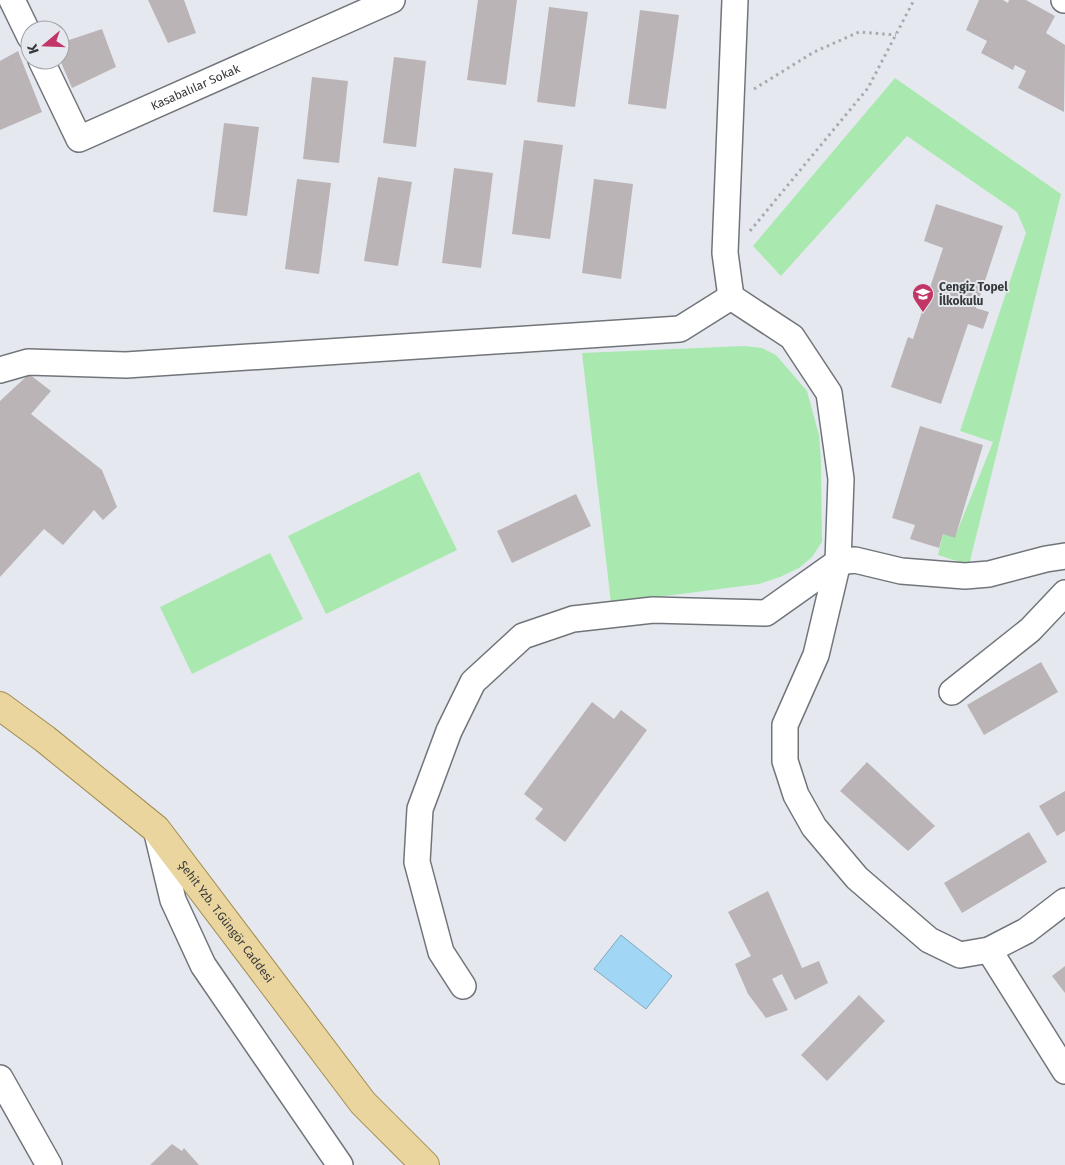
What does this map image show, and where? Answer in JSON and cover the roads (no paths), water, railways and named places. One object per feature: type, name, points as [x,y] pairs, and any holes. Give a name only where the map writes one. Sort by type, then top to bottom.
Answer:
[{"type":"main road","name":"Şehit Yzb. T.Güngör Caddesi","points":[[0,706],[45,739],[156,829],[363,1103],[425,1165]]},
{"type":"street","points":[[12,0],[22,20]]},
{"type":"street","name":"Kasabalılar Sokak","points":[[46,70],[79,139],[392,0]]},
{"type":"street","points":[[735,0],[725,254],[731,297],[792,337],[829,393],[841,479],[838,562],[816,656],[785,725],[785,760],[796,795],[814,827],[857,878],[929,940],[960,955],[988,950],[1026,932],[1065,901]]},
{"type":"street","points":[[0,370],[28,362],[126,365],[680,329],[731,297]]},
{"type":"street","points":[[464,986],[441,952],[417,862],[420,809],[449,731],[473,682],[523,636],[573,619],[654,610],[766,613],[838,562],[855,560],[901,571],[965,576],[989,574],[1046,558],[1065,556]]},
{"type":"street","points":[[952,692],[1030,630],[1065,594]]},
{"type":"street","points":[[156,829],[173,900],[203,965],[340,1165]]},
{"type":"street","points":[[988,950],[1065,1071]]},
{"type":"street","points":[[0,1078],[49,1165]]},
{"type":"water","points":[[621,935],[672,976],[646,1009],[594,969]]},
{"type":"place","name":"Cengiz Topel İlkokulu","points":[[923,313]]}]
